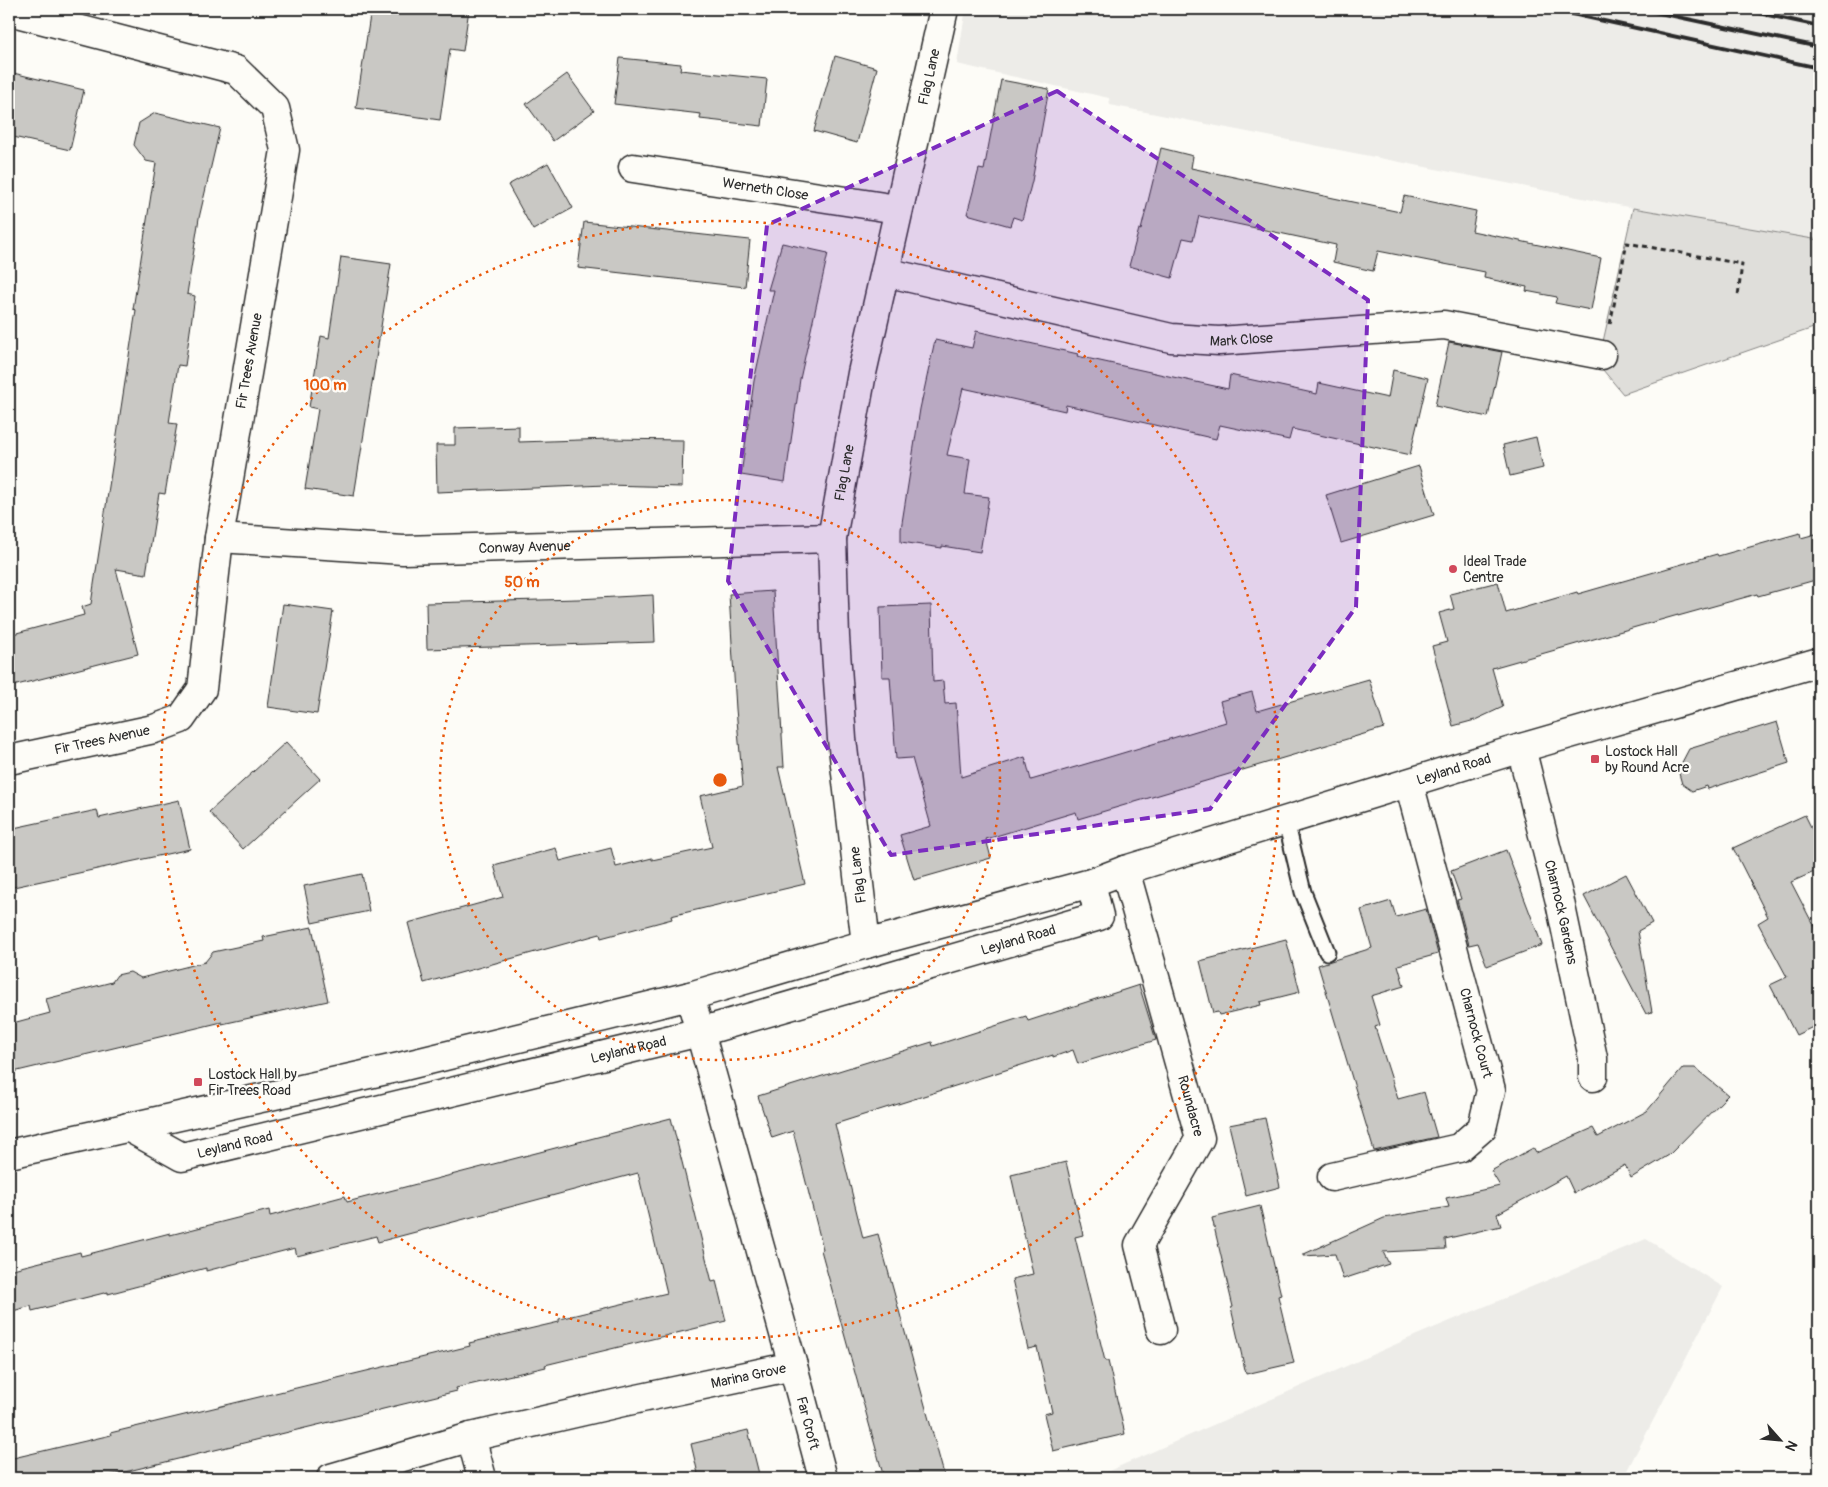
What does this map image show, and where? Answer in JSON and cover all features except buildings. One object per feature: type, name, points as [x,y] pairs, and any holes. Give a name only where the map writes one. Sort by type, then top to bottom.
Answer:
[{"type":"street","name":"Flag Lane","points":[[866,944],[842,739],[834,637],[832,538],[862,373],[897,209],[944,9]]},
{"type":"street","name":"Fir Trees Avenue","points":[[9,12],[236,70],[275,108],[285,150],[219,538],[202,689],[181,719],[154,729],[9,760]]},
{"type":"street","name":"Werneth Close","points":[[633,168],[897,209]]},
{"type":"street","name":"Mark Close","points":[[885,272],[1171,338],[1219,341],[1444,325],[1602,355]]},
{"type":"street","name":"Conway Avenue","points":[[219,538],[403,550],[832,538]]},
{"type":"street","name":"Leyland Road","points":[[9,1154],[400,1067],[690,996],[866,944],[1091,883],[1125,870],[1521,748],[1819,662]]},
{"type":"street","name":"Charnock Gardens","points":[[1521,748],[1560,902],[1594,1058],[1593,1077]]},
{"type":"street","name":"Charnock Court","points":[[1332,1177],[1459,1148],[1482,1128],[1491,1090],[1409,783]]},
{"type":"street","name":"Roundacre","points":[[1125,870],[1200,1138],[1139,1245],[1161,1330]]},
{"type":"street","name":"Leyland Road","points":[[128,1127],[182,1157],[700,1032],[1099,916],[1091,883]]},
{"type":"street","name":"Marina Grove","points":[[332,1478],[471,1437],[792,1366],[690,996]]},
{"type":"street","name":"Far Croft","points":[[792,1366],[824,1478]]},
{"type":"street","points":[[471,1437],[482,1478]]},
{"type":"lane","points":[[1286,821],[1303,892],[1327,952]]},
{"type":"path","points":[[1602,355],[1628,243],[1742,264],[1738,296]]},
{"type":"highlighted area","points":[[1057,91],[1368,300],[1356,607],[1210,809],[891,855],[728,581],[767,225]]},
{"type":"shaded area","points":[[951,9],[1819,9],[1819,240],[1633,208],[1110,105],[1109,98],[957,64],[965,14]]},
{"type":"shaded area","points":[[1633,208],[1819,240],[1819,326],[1623,394],[1598,364]]},
{"type":"shaded area","points":[[1646,1239],[1723,1287],[1623,1478],[1093,1478],[1419,1334]]},
{"type":"railway","points":[[1549,9],[1819,68]]},
{"type":"railway","points":[[1641,9],[1819,47]]},
{"type":"railway","points":[[1740,9],[1819,26]]},
{"type":"place","name":"Ideal Trade Centre","points":[[1453,569]]},
{"type":"place","name":"Lostock Hall by Round Acre","points":[[1595,759]]},
{"type":"place","name":"Lostock Hall by Fir Trees Road","points":[[198,1082]]}]
